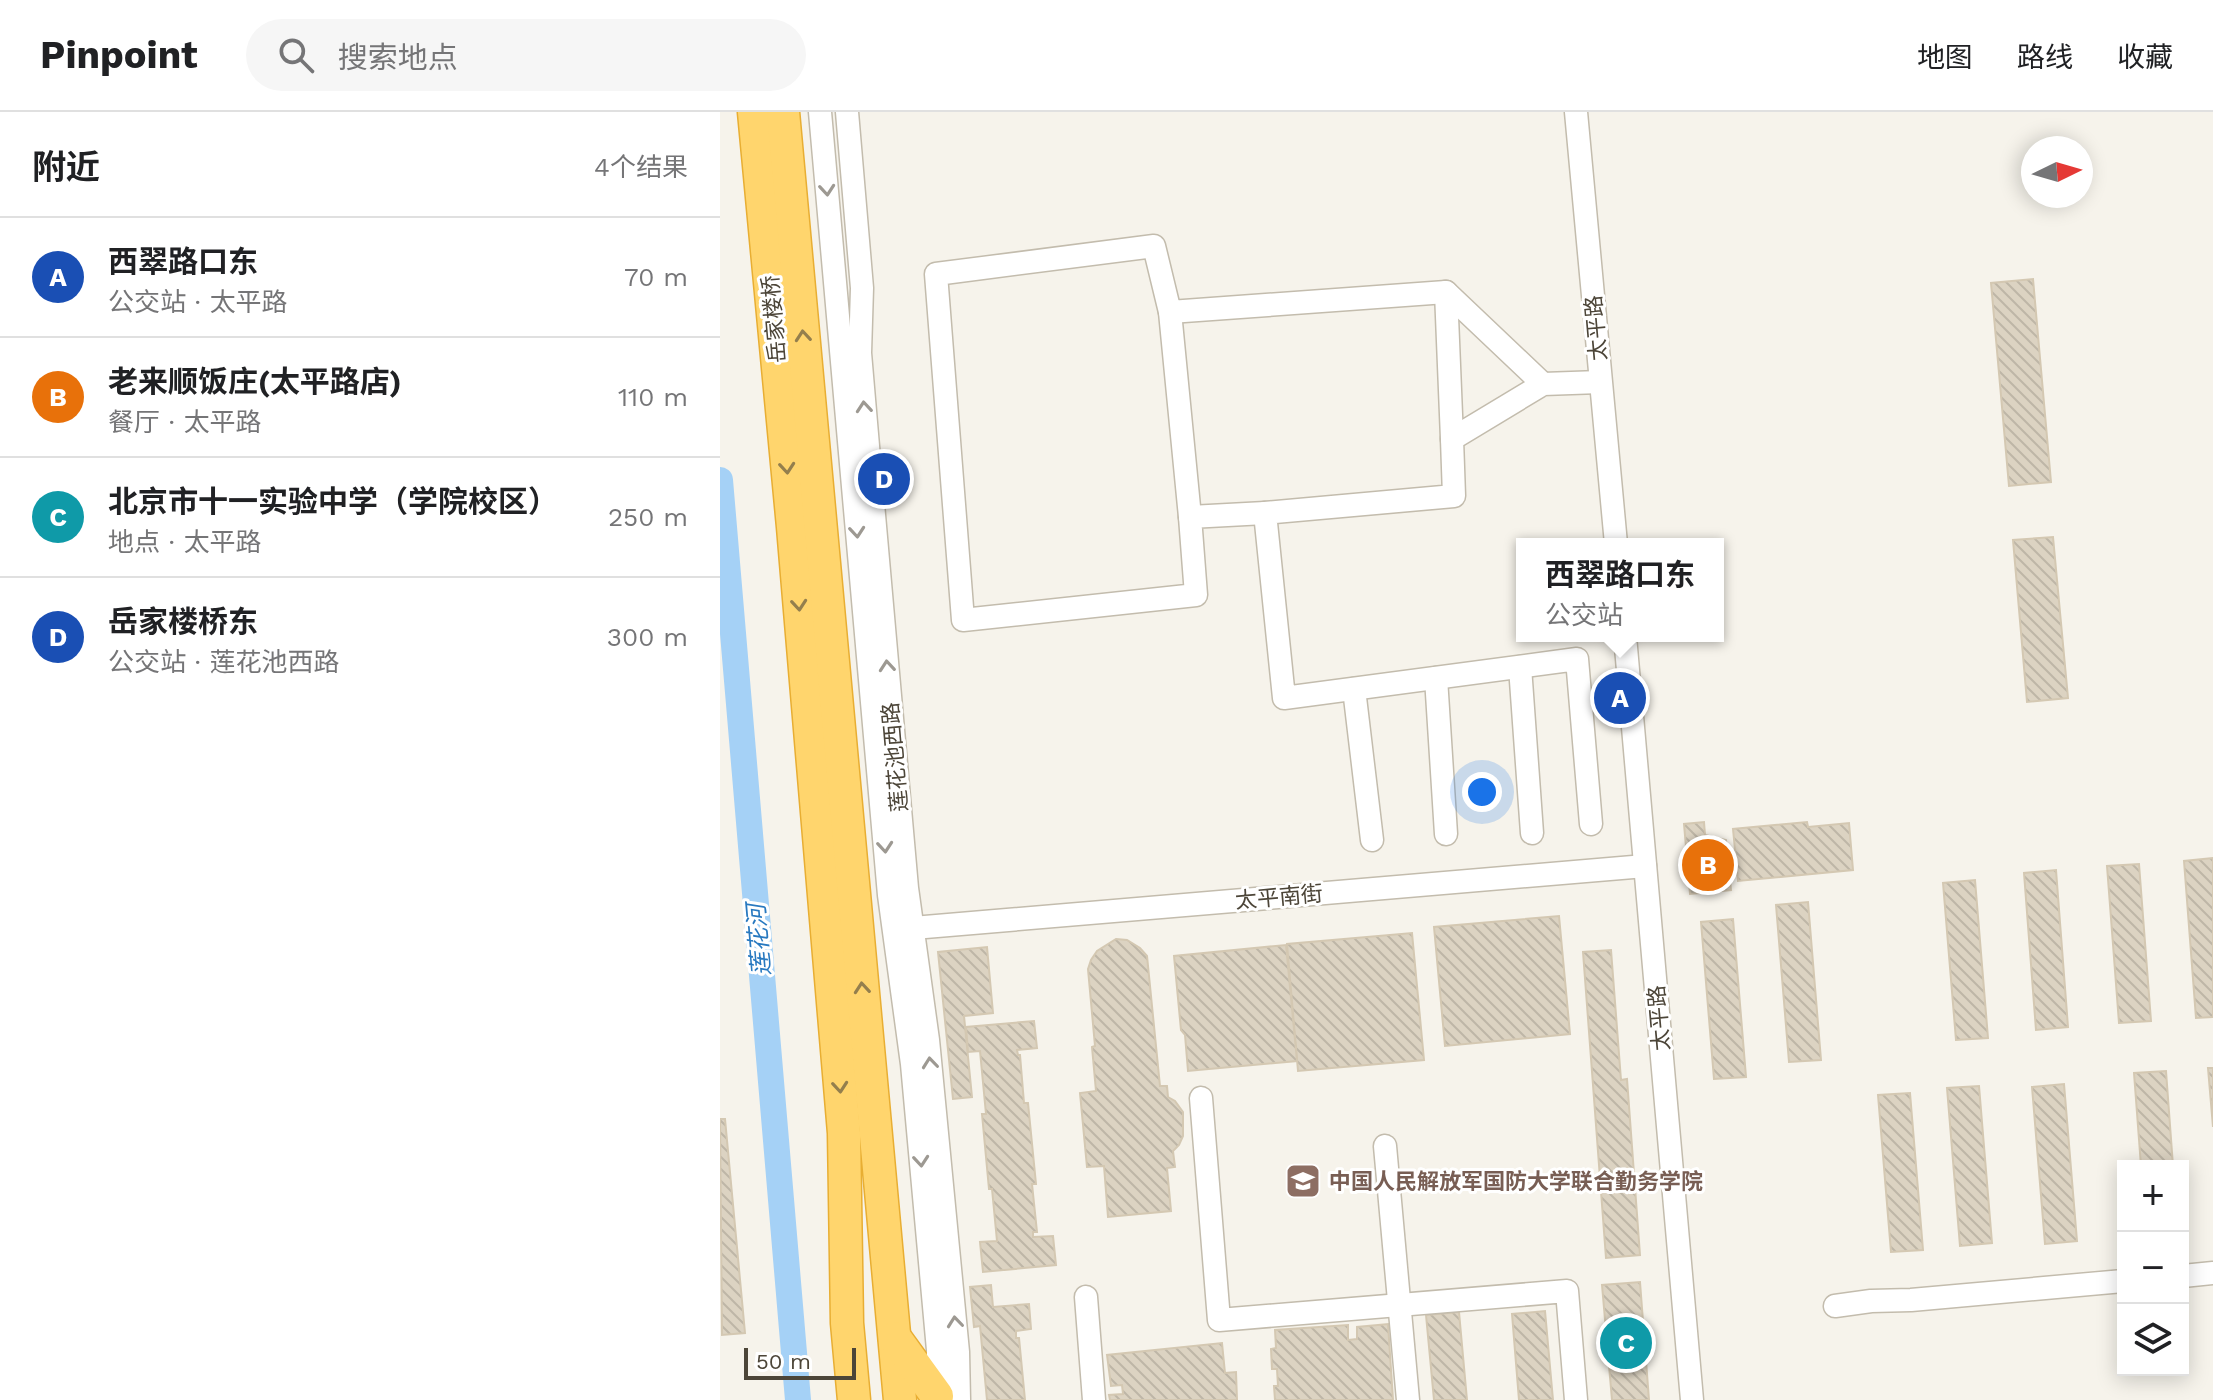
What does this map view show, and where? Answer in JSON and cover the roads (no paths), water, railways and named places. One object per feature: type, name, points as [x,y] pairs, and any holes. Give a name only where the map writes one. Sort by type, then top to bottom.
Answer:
[{"type":"highway","name":"岳家楼桥","points":[[754,112],[806,526]]},
{"type":"highway","name":"岳家楼桥","points":[[783,112],[806,526]]},
{"type":"highway","points":[[806,526],[844,1133],[845,1387]]},
{"type":"highway","points":[[806,526],[900,1400]]},
{"type":"highway","points":[[844,1133],[859,1226],[876,1400]]},
{"type":"highway","points":[[895,1338],[948,1398]]},
{"type":"street","name":"莲花池西路","points":[[820,112],[889,895],[912,1064],[938,1350],[948,1398]]},
{"type":"street","name":"莲花池西路","points":[[847,112],[862,288],[860,353],[907,888],[928,1040],[958,1352],[948,1398]]},
{"type":"street","name":"太平路","points":[[1576,112],[1615,538]]},
{"type":"street","points":[[1154,246],[1170,312],[1196,595],[963,620],[936,274],[1154,246]]},
{"type":"street","points":[[1170,312],[1446,292],[1543,384]]},
{"type":"street","points":[[1190,517],[1454,496],[1446,292]]},
{"type":"street","points":[[1452,439],[1543,384],[1600,382]]},
{"type":"street","points":[[1265,513],[1284,698],[1577,659],[1591,824]]},
{"type":"street","name":"太平路","points":[[1626,642],[1692,1400]]},
{"type":"street","points":[[1520,667],[1532,833]]},
{"type":"street","points":[[1436,678],[1446,834]]},
{"type":"street","points":[[1354,689],[1372,840]]},
{"type":"street","name":"太平南街","points":[[913,928],[1645,866]]},
{"type":"street","points":[[1201,1098],[1219,1320],[1567,1291],[1576,1400]]},
{"type":"street","points":[[1385,1146],[1408,1400]]},
{"type":"street","points":[[2189,1275],[2213,1273]]},
{"type":"street","points":[[1835,1306],[2117,1282]]},
{"type":"street","points":[[1086,1297],[1094,1400]]},
{"type":"street","points":[[838,1400],[845,1387]]},
{"type":"waterway","name":"莲花河","points":[[720,480],[798,1400]]},
{"type":"place","name":"岳家楼桥东","points":[[884,479]]},
{"type":"place","name":"西翠路口东","points":[[1620,698]]},
{"type":"place","name":"老来顺饭庄(太平路店)","points":[[1708,865]]},
{"type":"place","name":"中国人民解放军国防大学联合勤务学院","points":[[1303,1181]]},
{"type":"place","name":"北京市十一实验中学（学院校区）","points":[[1626,1343]]}]
